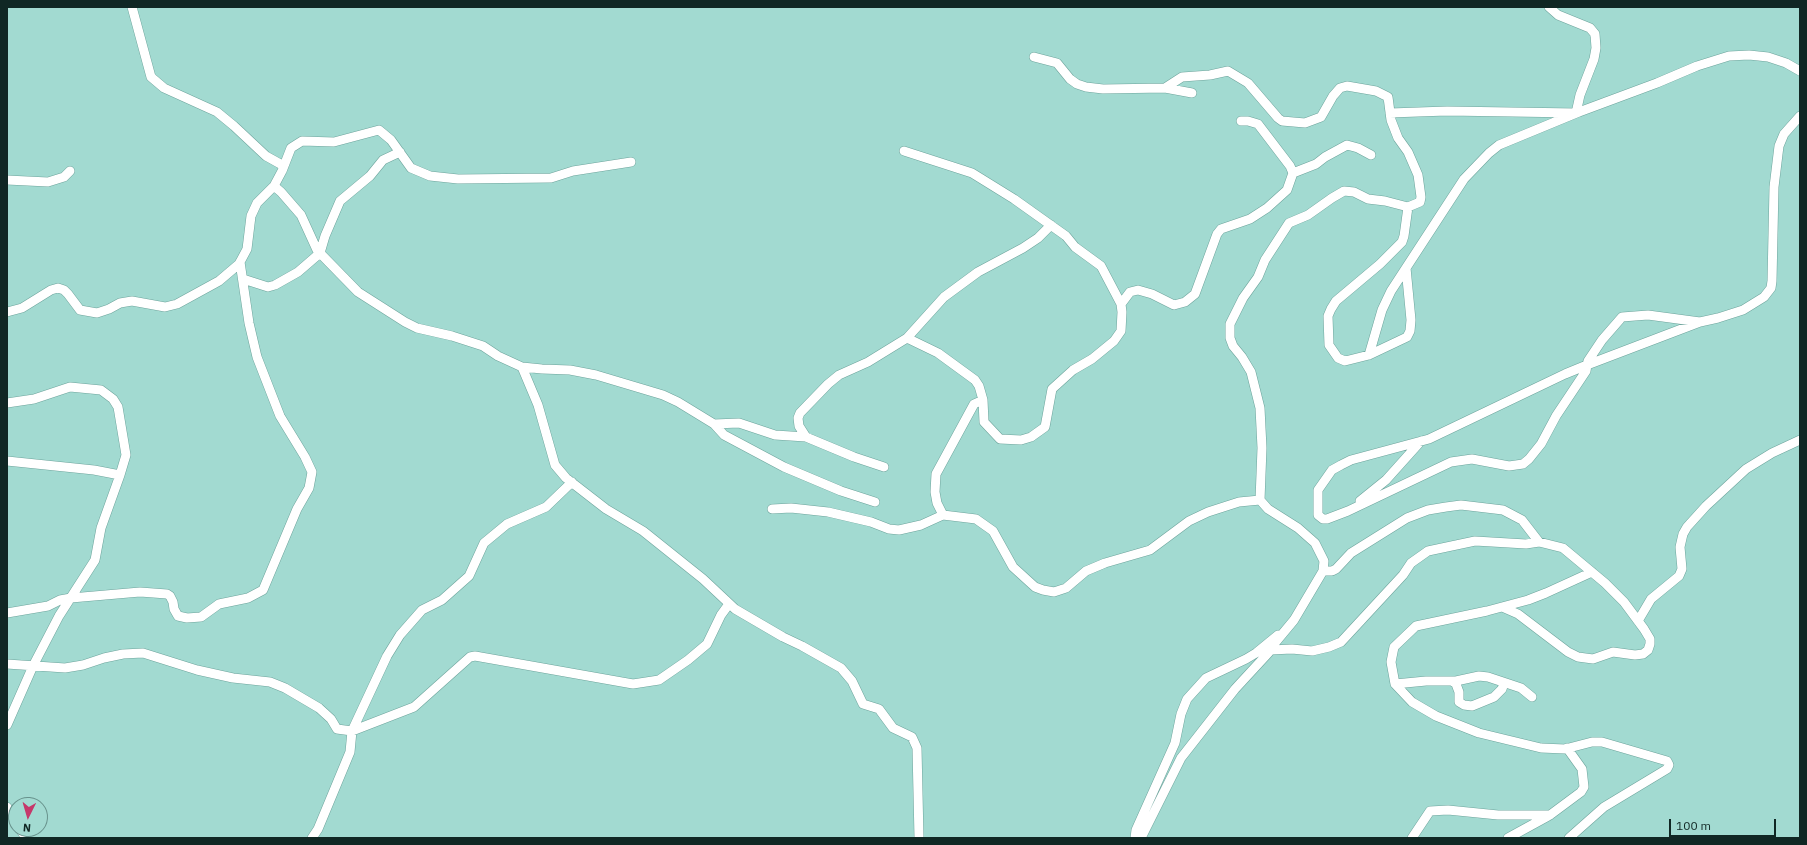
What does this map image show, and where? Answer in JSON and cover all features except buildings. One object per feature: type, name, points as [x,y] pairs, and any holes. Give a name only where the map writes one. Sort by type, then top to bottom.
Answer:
[{"type":"street","points":[[132,7],[151,77],[164,88],[217,112],[266,156],[284,166]]},
{"type":"street","points":[[1549,7],[1558,15],[1590,28],[1595,34],[1596,48],[1594,59],[1580,95],[1576,113]]},
{"type":"street","points":[[1369,355],[1382,310],[1390,291],[1464,179],[1489,153],[1504,143],[1576,113],[1658,83],[1697,66],[1729,56],[1749,55],[1768,57],[1786,63],[1800,71]]},
{"type":"street","points":[[1034,56],[1057,63],[1070,79],[1077,84],[1086,87],[1103,89],[1165,88],[1192,93]]},
{"type":"street","points":[[1135,838],[1136,830],[1175,743],[1181,714],[1187,698],[1206,678],[1251,656],[1285,629],[1294,620],[1323,571],[1324,561],[1315,543],[1298,528],[1268,509],[1260,500],[1262,448],[1260,408],[1251,372],[1233,346],[1230,338],[1230,324],[1243,298],[1258,277],[1265,260],[1290,223],[1314,212],[1337,194],[1344,192],[1354,192],[1368,198],[1408,207],[1420,202],[1421,197],[1418,175],[1408,152],[1398,138],[1391,120],[1388,97],[1384,94],[1368,88],[1347,86],[1340,88],[1321,117],[1305,123],[1282,121],[1248,83],[1228,71],[1210,75],[1182,77],[1165,88]]},
{"type":"street","points":[[1390,113],[1447,111],[1576,113]]},
{"type":"street","points":[[1700,322],[1648,315],[1622,317],[1602,340],[1588,361],[1587,366],[1586,371],[1556,416],[1541,444],[1529,460],[1523,464],[1509,466],[1472,459],[1451,462],[1348,511],[1327,519],[1323,519],[1318,515],[1318,490],[1332,470],[1351,460],[1421,441],[1458,426],[1565,374],[1587,366],[1700,322],[1743,310],[1756,303],[1771,288],[1774,187],[1778,146],[1784,134],[1800,116]]},
{"type":"street","points":[[1241,121],[1258,124],[1293,173]]},
{"type":"street","points":[[7,312],[22,308],[51,290],[58,288],[68,294],[80,310],[97,313],[120,303],[132,301],[165,307],[176,304],[219,281],[240,262],[247,249],[251,216],[257,203],[274,186],[291,148],[302,141],[334,142],[379,130],[391,140],[411,168],[430,176],[458,179],[489,177],[544,178],[573,171],[630,162]]},
{"type":"street","points":[[1121,304],[1130,292],[1138,290],[1152,294],[1174,305],[1185,302],[1195,294],[1217,234],[1222,229],[1250,219],[1267,208],[1286,190],[1293,173],[1316,164],[1325,157],[1347,146],[1358,148],[1371,155]]},
{"type":"street","points":[[904,151],[972,173],[990,183],[1051,224],[1066,236],[1075,246],[1102,266],[1121,304],[1120,331],[1114,341],[1092,359],[1073,370],[1052,389],[1045,427],[1031,437],[1021,440],[1000,439],[984,422],[983,400],[979,386],[974,380],[938,353],[907,338]]},
{"type":"street","points":[[243,280],[268,287],[275,286],[298,272],[320,253],[325,236],[340,201],[370,176],[383,160],[400,152]]},
{"type":"street","points":[[7,180],[48,182],[64,177],[70,171]]},
{"type":"street","points":[[274,186],[301,216],[320,253],[358,292],[405,322],[417,328],[452,336],[483,346],[498,356],[522,367],[570,370],[596,375],[663,396],[678,402],[714,424],[724,435],[784,467],[841,491],[875,502]]},
{"type":"street","points":[[1406,268],[1411,320],[1410,331],[1407,337],[1369,355],[1344,361],[1338,358],[1329,345],[1328,316],[1330,309],[1336,301],[1380,264],[1402,242],[1408,207]]},
{"type":"street","points":[[806,437],[799,426],[798,418],[800,413],[828,384],[839,375],[868,362],[907,338],[944,297],[978,272],[1038,238],[1051,224]]},
{"type":"street","points":[[7,613],[48,606],[60,600],[71,598],[140,592],[167,594],[173,602],[174,609],[178,616],[187,618],[201,616],[219,604],[248,598],[263,590],[297,509],[309,488],[312,472],[305,457],[280,416],[257,357],[249,323],[240,262]]},
{"type":"street","points":[[522,367],[538,404],[555,464],[566,478],[606,508],[643,531],[703,579],[729,604],[754,621],[841,668],[852,681],[863,704],[879,709],[893,728],[912,737],[917,748],[919,838]]},
{"type":"street","points":[[7,404],[34,399],[70,387],[101,390],[113,399],[118,406],[126,455],[101,528],[95,560],[71,598],[33,666],[7,725]]},
{"type":"street","points":[[943,515],[937,503],[935,492],[936,474],[974,404],[983,400]]},
{"type":"street","points":[[714,424],[739,423],[775,436],[806,437],[854,457],[884,467]]},
{"type":"street","points":[[1638,621],[1651,599],[1674,582],[1682,572],[1680,547],[1687,527],[1706,506],[1746,469],[1772,453],[1800,440]]},
{"type":"street","points":[[1348,511],[1386,480],[1421,441]]},
{"type":"street","points":[[7,461],[94,470],[120,475]]},
{"type":"street","points":[[312,838],[318,829],[350,752],[352,731],[387,656],[410,622],[422,610],[442,600],[469,576],[484,542],[507,524],[546,507],[572,482]]},
{"type":"street","points":[[772,509],[791,508],[828,512],[871,522],[889,529],[899,530],[921,525],[943,515],[968,517],[983,522],[993,531],[1013,567],[1035,586],[1043,590],[1054,592],[1066,588],[1086,571],[1105,563],[1150,550],[1189,521],[1208,512],[1228,505],[1260,500]]},
{"type":"street","points":[[1323,571],[1336,569],[1351,553],[1407,518],[1428,510],[1446,507],[1461,505],[1503,510],[1522,520],[1539,542]]},
{"type":"street","points":[[1271,650],[1292,649],[1312,651],[1329,647],[1341,642],[1403,575],[1411,563],[1428,551],[1475,541],[1526,544],[1539,542],[1563,548],[1592,572],[1624,602],[1650,639],[1648,650],[1643,654],[1635,655],[1613,652],[1593,659],[1587,659],[1568,652],[1525,619],[1502,607]]},
{"type":"street","points":[[1569,838],[1604,807],[1667,769],[1669,766],[1667,761],[1602,742],[1592,742],[1567,748],[1541,748],[1479,733],[1436,716],[1412,702],[1396,684],[1391,662],[1394,647],[1416,626],[1502,607],[1546,593],[1592,572]]},
{"type":"street","points":[[7,664],[65,668],[83,665],[123,654],[143,653],[197,670],[233,678],[275,684],[285,688],[319,708],[331,719],[337,729],[352,731],[414,707],[470,657],[475,656],[633,684],[659,680],[688,660],[706,644],[721,615],[729,604]]},
{"type":"street","points":[[1141,838],[1181,758],[1235,689],[1271,650],[1285,629]]},
{"type":"street","points":[[1396,684],[1426,681],[1452,681],[1479,676],[1521,688],[1532,697]]},
{"type":"street","points":[[1452,681],[1456,684],[1459,692],[1459,702],[1464,705],[1472,706],[1494,697],[1502,689],[1504,682]]},
{"type":"street","points":[[1508,838],[1550,815],[1574,797],[1584,787],[1582,769],[1567,748]]},
{"type":"street","points":[[1412,838],[1430,811],[1448,810],[1498,815],[1550,815]]}]
